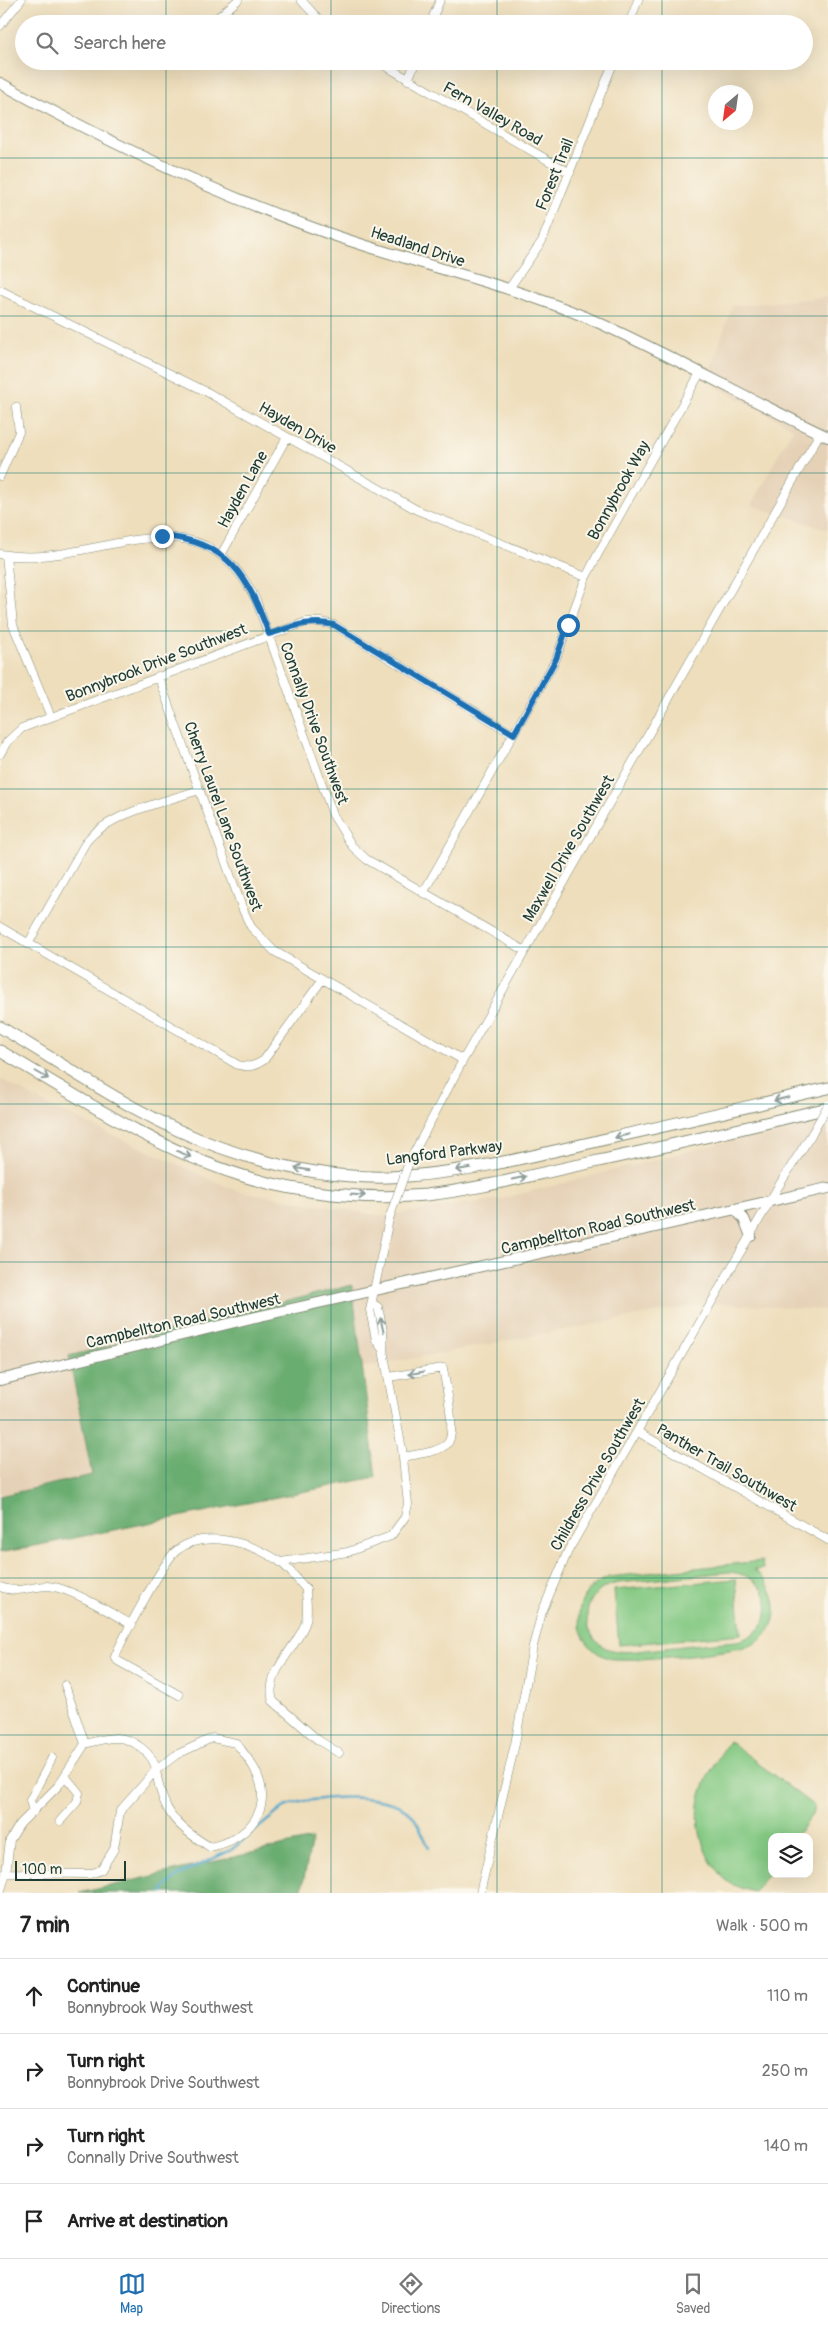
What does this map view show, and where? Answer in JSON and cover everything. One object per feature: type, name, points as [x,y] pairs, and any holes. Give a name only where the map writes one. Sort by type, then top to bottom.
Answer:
[{"type":"highway","name":"Langford Parkway","points":[[0,1027],[142,1111],[193,1137],[291,1168],[363,1176],[406,1176],[493,1165],[828,1088]]},
{"type":"highway","points":[[0,1051],[136,1129],[186,1155],[265,1182],[334,1194],[393,1196],[472,1188],[689,1141],[828,1106]]},
{"type":"main road","name":"Headland Drive","points":[[0,83],[110,141],[234,198],[318,230],[508,290],[588,318],[824,435]]},
{"type":"main road","name":"Campbellton Road Southwest","points":[[0,1380],[247,1319],[828,1188]]},
{"type":"main road","points":[[736,1210],[744,1219],[751,1236]]},
{"type":"street","points":[[0,26],[20,0]]},
{"type":"street","points":[[221,15],[238,0]]},
{"type":"street","points":[[301,0],[315,15]]},
{"type":"street","points":[[434,15],[440,0]]},
{"type":"street","points":[[632,15],[638,0]]},
{"type":"street","name":"Fern Valley Road","points":[[392,70],[570,173]]},
{"type":"street","points":[[408,80],[412,70]]},
{"type":"street","name":"Forest Trail","points":[[508,290],[542,241],[610,70]]},
{"type":"street","name":"Hayden Drive","points":[[0,290],[207,392],[416,510],[586,577]]},
{"type":"street","name":"Bonnybrook Way","points":[[423,893],[556,659],[586,577],[700,373]]},
{"type":"street","points":[[0,476],[19,432],[16,407]]},
{"type":"street","name":"Maxwell Drive Southwest","points":[[374,1291],[389,1219],[409,1162],[463,1060],[824,435]]},
{"type":"street","name":"Hayden Lane","points":[[221,555],[287,437]]},
{"type":"street","name":"Connally Drive Southwest","points":[[3,555],[59,556],[142,538],[162,536],[193,541],[221,555],[237,569],[249,586],[269,634],[341,831],[352,846],[366,859],[525,952]]},
{"type":"street","points":[[3,555],[13,625],[51,717]]},
{"type":"street","name":"Bonnybrook Drive Southwest","points":[[0,754],[14,735],[22,728],[269,634],[306,622],[321,622],[334,625],[514,734]]},
{"type":"street","name":"Cherry Laurel Lane Southwest","points":[[158,676],[243,910],[251,927],[274,952],[463,1060]]},
{"type":"street","points":[[28,944],[86,842],[95,830],[109,822],[199,790]]},
{"type":"street","points":[[0,927],[246,1067],[256,1065],[264,1060],[322,980]]},
{"type":"street","name":"Childress Drive Southwest","points":[[480,1893],[515,1744],[533,1646],[542,1612],[568,1551],[770,1202],[828,1106]]},
{"type":"street","points":[[281,1562],[348,1552],[391,1536],[405,1517],[408,1504],[403,1457],[383,1350],[385,1340],[378,1306],[372,1303],[374,1291]]},
{"type":"street","points":[[389,1377],[443,1368],[452,1422],[452,1436],[447,1444],[432,1451],[403,1457]]},
{"type":"street","name":"Panther Trail Southwest","points":[[638,1432],[828,1540]]},
{"type":"street","points":[[179,1695],[116,1659],[156,1581],[176,1552],[199,1539],[221,1539],[262,1551],[281,1562],[306,1589],[307,1609],[305,1624],[273,1679],[270,1694],[273,1702],[318,1740],[339,1753]]},
{"type":"street","points":[[0,1587],[21,1591],[48,1586],[95,1604],[132,1626]]},
{"type":"street","points":[[65,1684],[85,1744]]},
{"type":"street","points":[[0,1893],[6,1873],[3,1856],[10,1840],[20,1824],[65,1776],[85,1744],[118,1738],[136,1744],[148,1754],[155,1764],[156,1770],[164,1808],[175,1823],[210,1847],[226,1844],[248,1829],[260,1815],[261,1793],[255,1770],[236,1742],[212,1738],[176,1755],[156,1770],[120,1811],[114,1849],[101,1870],[90,1874],[6,1873]]},
{"type":"street","points":[[33,1812],[30,1800],[52,1758]]},
{"type":"street","points":[[60,1821],[77,1802],[79,1793],[65,1776]]},
{"type":"shaded area","points":[[828,297],[828,530],[751,505],[793,428],[707,381],[732,306]]},
{"type":"shaded area","points":[[0,1079],[51,1107],[234,1190],[381,1216],[501,1199],[828,1116],[828,1310],[708,1303],[362,1368],[352,1285],[92,1475],[0,1496]]},
{"type":"green space","points":[[352,1285],[376,1477],[0,1553],[0,1496],[92,1475],[69,1356]]},
{"type":"green space","points":[[762,1561],[763,1569],[754,1570],[769,1587],[775,1608],[774,1619],[770,1629],[763,1638],[752,1645],[742,1648],[704,1654],[656,1658],[608,1658],[596,1652],[587,1642],[581,1630],[579,1617],[584,1597],[597,1583],[609,1577]],"holes":[[[729,1572],[744,1575],[756,1582],[764,1592],[767,1604],[766,1615],[761,1626],[751,1635],[737,1641],[622,1652],[602,1646],[592,1635],[589,1628],[587,1613],[591,1600],[600,1590],[613,1584]]]},
{"type":"green space","points":[[736,1579],[741,1634],[619,1645],[614,1590]]},
{"type":"green space","points":[[729,1741],[814,1806],[812,1815],[798,1833],[768,1833],[768,1873],[754,1892],[739,1888],[726,1880],[712,1863],[702,1842],[698,1809],[702,1791],[712,1769]]},
{"type":"green space","points":[[312,1839],[301,1893],[80,1893],[298,1842]]},
{"type":"waterway","points":[[163,1893],[164,1888],[181,1874],[231,1850],[283,1808],[310,1800],[329,1798],[368,1799],[401,1807],[414,1818],[429,1848]]},
{"type":"route","points":[[162,536],[177,537],[207,547],[221,555],[237,569],[256,600],[269,634],[306,622],[321,622],[334,625],[514,734],[556,659],[568,625]]}]
